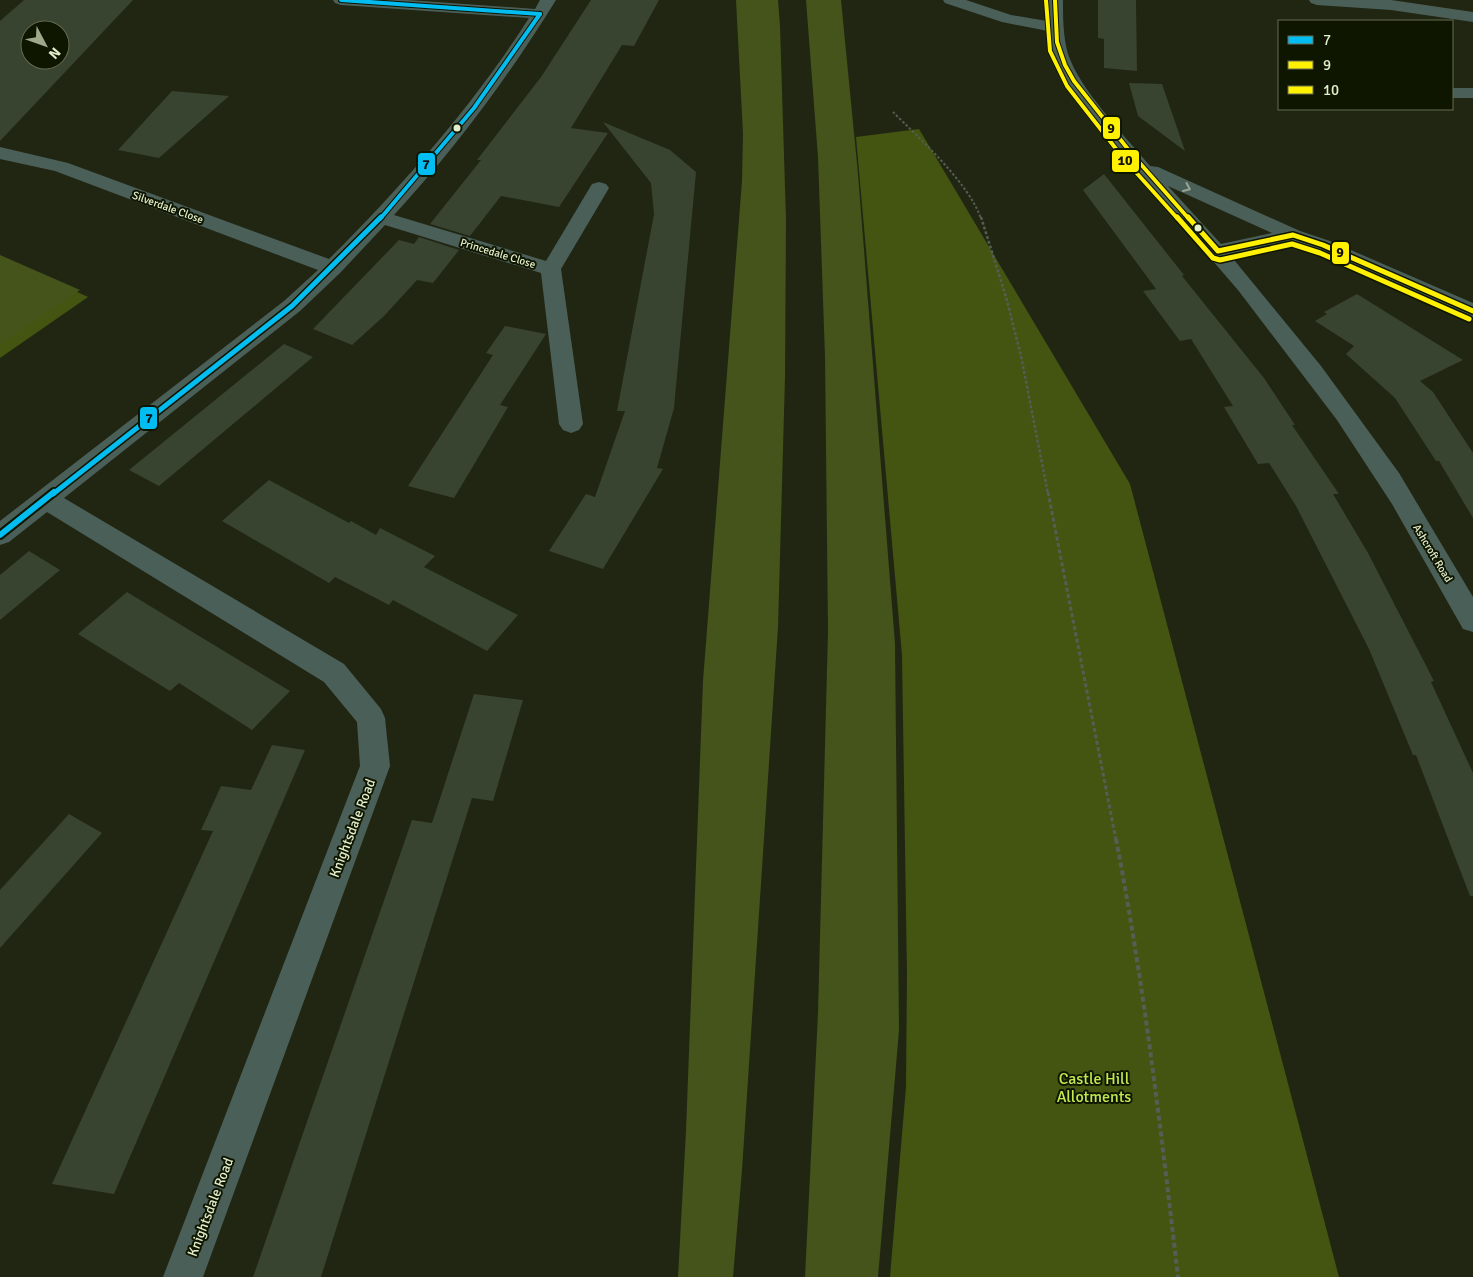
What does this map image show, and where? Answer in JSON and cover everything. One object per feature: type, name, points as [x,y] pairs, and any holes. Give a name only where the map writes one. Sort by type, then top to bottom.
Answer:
[{"type":"street","points":[[341,0],[544,7]]},
{"type":"street","points":[[951,0],[1008,19],[1055,27]]},
{"type":"street","name":"Ashcroft Road","points":[[1055,0],[1055,27],[1058,48],[1067,70],[1081,92],[1142,168],[1218,251],[1271,316],[1390,480],[1473,622]]},
{"type":"street","points":[[1317,0],[1391,5],[1473,16]]},
{"type":"street","points":[[0,534],[292,306],[333,268],[381,218],[474,108],[544,7]]},
{"type":"street","points":[[1453,93],[1473,93]]},
{"type":"street","name":"Silverdale Close","points":[[0,154],[61,167],[333,268]]},
{"type":"street","points":[[1142,168],[1293,235],[1323,244],[1473,311]]},
{"type":"street","points":[[551,269],[600,188]]},
{"type":"street","name":"Princedale Close","points":[[381,218],[551,269],[571,424]]},
{"type":"street","points":[[1218,251],[1293,235]]},
{"type":"street","name":"Knightsdale Road","points":[[45,499],[334,673],[370,718],[375,766],[183,1277]]},
{"type":"path","points":[[893,112],[963,186],[980,214],[1006,297],[1021,356],[1125,885],[1160,1121],[1178,1277]]},
{"type":"green space","points":[[736,0],[778,0],[780,26],[786,220],[785,377],[778,627],[742,1170],[733,1277],[678,1277],[686,1131],[703,681],[742,181],[743,133]]},
{"type":"green space","points":[[806,0],[841,0],[858,174],[895,644],[899,1030],[878,1277],[805,1277],[818,1013],[828,631],[825,356],[818,157]]},
{"type":"green space","name":"Castle Hill Allotments","points":[[919,129],[1130,484],[1339,1277],[890,1277],[906,1087],[907,974],[902,655],[856,137]]},
{"type":"green space","points":[[0,255],[80,290],[0,344]]},
{"type":"green space","points":[[0,256],[88,297],[0,358]]},
{"type":"building","points":[[24,0],[133,0],[70,67],[70,20],[20,20],[20,70],[67,70],[0,141],[0,21]]},
{"type":"building","points":[[591,0],[659,0],[634,46],[622,45],[571,128],[608,133],[559,207],[501,196],[470,236],[430,224],[481,160],[477,160],[541,77]]},
{"type":"building","points":[[1098,0],[1136,0],[1137,71],[1104,68],[1104,39],[1098,38]]},
{"type":"building","points":[[1129,83],[1162,84],[1185,151],[1138,116]]},
{"type":"building","points":[[172,91],[229,96],[159,158],[118,150]]},
{"type":"building","points":[[603,122],[670,150],[696,172],[674,408],[657,468],[663,469],[603,569],[549,551],[586,494],[595,497],[625,411],[617,411],[654,214],[651,183]]},
{"type":"building","points":[[1104,174],[1184,275],[1182,276],[1264,378],[1295,425],[1292,425],[1339,494],[1333,494],[1368,553],[1434,681],[1431,682],[1473,773],[1473,896],[1470,896],[1416,755],[1413,755],[1369,649],[1296,506],[1269,463],[1258,464],[1224,407],[1233,406],[1191,339],[1180,341],[1143,291],[1156,289],[1083,190]]},
{"type":"building","points":[[419,237],[459,250],[433,283],[417,280],[384,316],[352,345],[313,329],[399,240],[414,244]]},
{"type":"building","points":[[1357,294],[1463,360],[1420,381],[1433,392],[1473,453],[1473,518],[1439,461],[1436,461],[1395,398],[1346,354],[1354,346],[1315,321],[1327,314],[1324,312]]},
{"type":"building","points":[[505,326],[546,334],[500,405],[508,407],[454,498],[408,486],[493,355],[486,353]]},
{"type":"building","points":[[284,344],[313,357],[159,486],[129,470]]},
{"type":"building","points":[[269,480],[349,523],[351,521],[376,535],[380,528],[435,556],[424,567],[518,615],[487,651],[393,600],[389,605],[335,577],[329,583],[222,521]]},
{"type":"building","points":[[29,551],[60,570],[0,620],[0,575]]},
{"type":"building","points":[[127,592],[290,691],[252,730],[179,683],[170,691],[78,634]]},
{"type":"building","points":[[474,694],[523,700],[493,801],[472,798],[321,1277],[253,1277],[412,820],[432,823]]},
{"type":"building","points":[[272,745],[305,750],[114,1194],[52,1184],[213,831],[201,830],[221,786],[251,790]]},
{"type":"building","points":[[69,814],[102,833],[0,948],[0,890]]},
{"type":"transit line","name":"7","points":[[341,0],[540,14]]},
{"type":"transit line","name":"10","points":[[1046,0],[1050,51],[1067,86],[1124,159],[1213,258],[1220,260],[1292,244],[1320,253],[1469,319]]},
{"type":"transit line","name":"9","points":[[1055,0],[1057,42],[1065,65],[1074,81],[1131,153],[1218,251],[1293,235],[1323,245],[1473,311]]},
{"type":"transit line","name":"7","points":[[0,535],[292,306],[381,218],[474,108],[540,14]]}]
